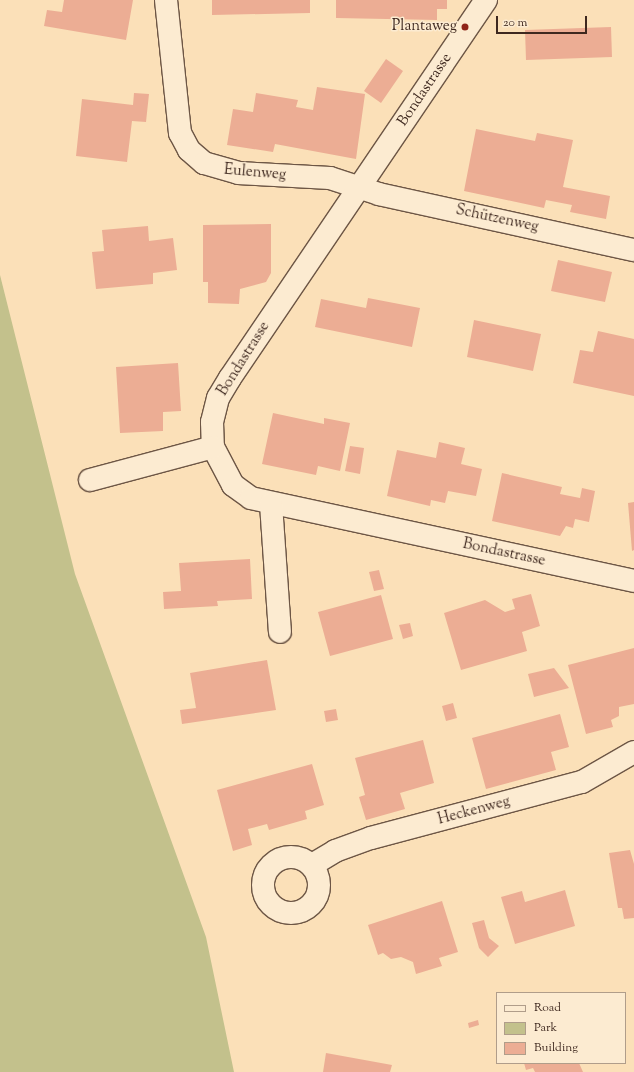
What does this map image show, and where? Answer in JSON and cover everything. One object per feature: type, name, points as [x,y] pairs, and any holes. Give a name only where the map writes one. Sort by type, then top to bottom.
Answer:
[{"type":"street","name":"Eulenweg","points":[[166,0],[176,110],[180,133],[189,150],[219,170],[330,178],[360,187]]},
{"type":"street","name":"Bondastrasse","points":[[486,0],[230,378],[218,398],[212,422],[213,447],[233,484],[251,498],[271,504],[634,581]]},
{"type":"street","name":"Schützenweg","points":[[360,187],[634,250]]},
{"type":"street","points":[[90,480],[213,447]]},
{"type":"street","points":[[271,504],[280,632]]},
{"type":"street","name":"Heckenweg","points":[[312,866],[335,851],[371,838],[582,782],[634,752]]},
{"type":"green space","points":[[0,275],[75,574],[206,937],[234,1072],[0,1072]]},
{"type":"building","points":[[64,0],[133,0],[126,40],[44,26],[47,10],[62,12]]},
{"type":"building","points":[[212,0],[310,0],[310,13],[212,15]]},
{"type":"building","points":[[336,0],[447,0],[447,9],[437,9],[437,20],[336,18]]},
{"type":"building","points":[[611,27],[612,57],[526,60],[525,30]]},
{"type":"building","points":[[386,59],[403,71],[381,103],[364,91]]},
{"type":"building","points":[[317,87],[365,94],[356,159],[275,144],[273,152],[227,145],[233,109],[253,112],[256,93],[298,100],[296,107],[313,110]]},
{"type":"building","points":[[134,93],[149,94],[146,122],[132,121],[127,162],[76,156],[82,99],[133,105]]},
{"type":"building","points":[[476,129],[535,141],[537,133],[573,140],[563,187],[610,196],[606,219],[570,212],[572,205],[546,200],[544,208],[464,191]]},
{"type":"building","points":[[271,224],[271,273],[266,282],[240,289],[239,304],[208,303],[208,282],[203,282],[203,225]]},
{"type":"building","points":[[148,226],[149,241],[173,238],[177,270],[153,273],[153,284],[96,289],[92,252],[104,251],[102,230]]},
{"type":"building","points":[[558,260],[612,272],[605,302],[551,291]]},
{"type":"building","points":[[368,298],[420,308],[412,347],[315,327],[321,299],[366,308]]},
{"type":"building","points":[[474,320],[541,334],[533,371],[467,357]]},
{"type":"building","points":[[598,331],[634,339],[634,396],[573,383],[580,350],[593,352]]},
{"type":"building","points":[[178,363],[181,411],[163,412],[163,431],[120,433],[116,367]]},
{"type":"building","points":[[273,413],[324,424],[324,418],[350,423],[340,471],[318,466],[316,475],[262,464]]},
{"type":"building","points":[[439,442],[465,448],[461,464],[482,469],[476,496],[448,491],[445,503],[431,500],[430,506],[387,496],[397,450],[436,458]]},
{"type":"building","points":[[350,446],[364,448],[360,474],[345,471]]},
{"type":"building","points":[[502,473],[562,487],[560,494],[580,498],[582,488],[595,491],[589,522],[575,519],[573,528],[566,526],[560,536],[492,521]]},
{"type":"building","points":[[634,502],[634,550],[632,551],[628,503]]},
{"type":"building","points":[[250,559],[252,599],[217,601],[218,606],[164,609],[163,592],[181,591],[179,563]]},
{"type":"building","points":[[379,570],[384,589],[374,591],[369,572]]},
{"type":"building","points":[[531,594],[540,626],[522,632],[527,651],[461,670],[444,613],[485,600],[505,612],[515,609],[512,599]]},
{"type":"building","points":[[381,595],[393,639],[330,656],[318,612]]},
{"type":"building","points":[[410,623],[413,636],[403,639],[399,625]]},
{"type":"building","points":[[634,648],[634,704],[619,707],[619,716],[611,720],[613,727],[586,734],[568,665]]},
{"type":"building","points":[[267,660],[276,710],[182,724],[180,710],[196,708],[190,673]]},
{"type":"building","points":[[554,668],[569,688],[534,697],[528,674]]},
{"type":"building","points":[[453,703],[457,718],[446,721],[442,706]]},
{"type":"building","points":[[336,709],[338,720],[326,722],[324,711]]},
{"type":"building","points":[[560,714],[569,747],[551,752],[556,770],[486,789],[472,738]]},
{"type":"building","points":[[423,740],[434,783],[400,793],[405,809],[366,820],[359,797],[365,795],[355,758]]},
{"type":"building","points":[[312,764],[324,805],[305,811],[307,819],[269,830],[267,824],[248,829],[252,845],[233,851],[217,790]]},
{"type":"building","points":[[630,850],[634,864],[634,918],[624,919],[622,908],[618,908],[609,853]]},
{"type":"building","points":[[565,890],[575,926],[515,944],[501,897],[522,891],[525,902]]},
{"type":"building","points":[[442,901],[458,952],[439,958],[442,966],[416,974],[413,962],[401,957],[391,959],[383,953],[378,955],[368,925]]},
{"type":"building","points":[[484,920],[489,938],[499,946],[488,957],[479,948],[472,923]]},
{"type":"building","points":[[478,1020],[479,1025],[469,1028],[468,1023]]},
{"type":"building","points":[[326,1053],[392,1065],[390,1072],[323,1072]]},
{"type":"building","points":[[524,1064],[579,1064],[583,1072],[535,1072],[533,1068],[526,1070]]},
{"type":"place","name":"Plantaweg","points":[[465,27]]}]
